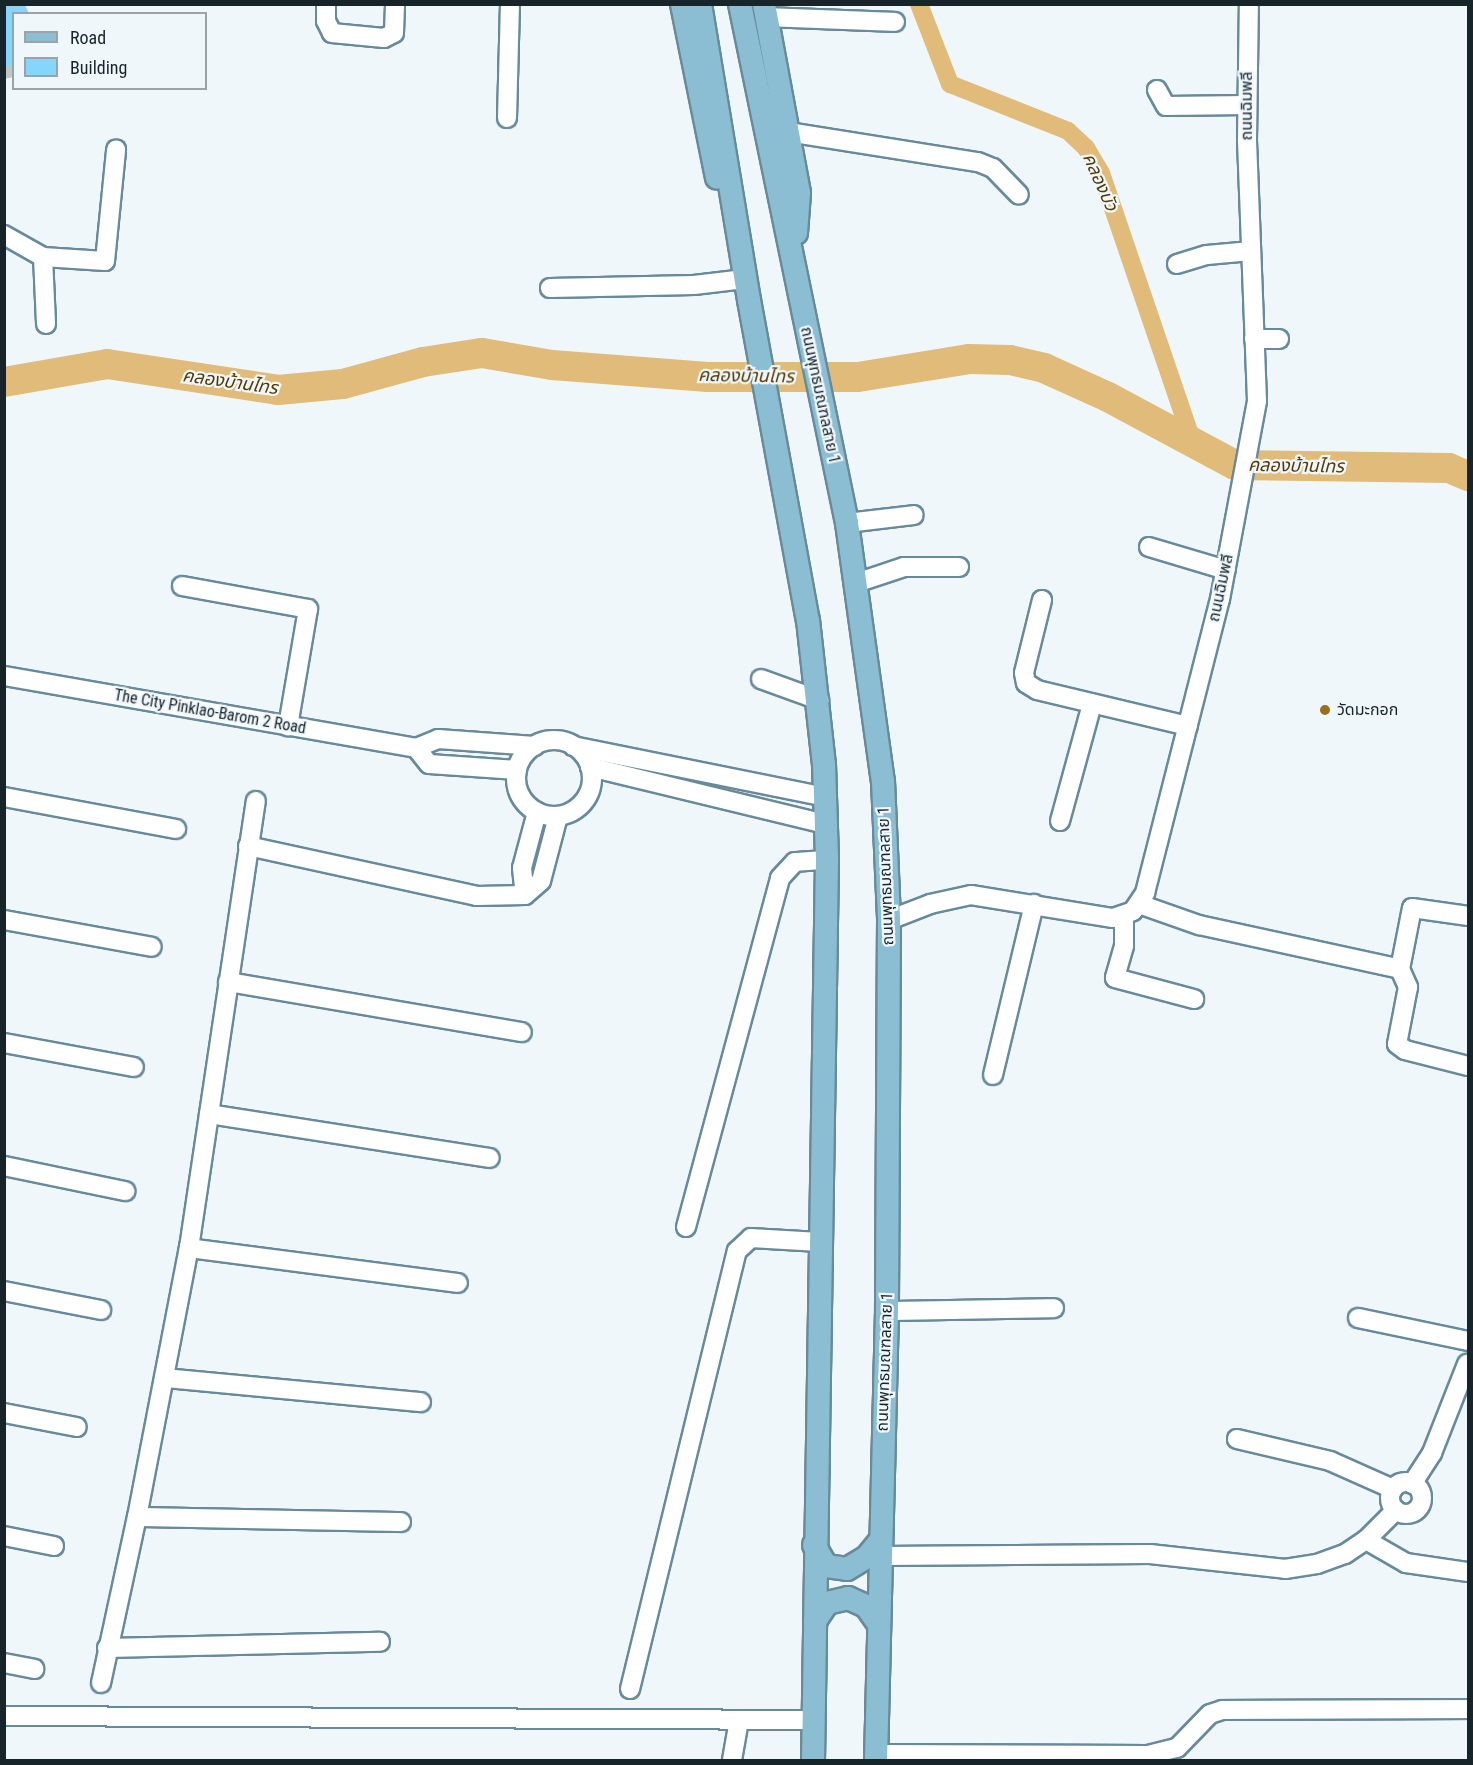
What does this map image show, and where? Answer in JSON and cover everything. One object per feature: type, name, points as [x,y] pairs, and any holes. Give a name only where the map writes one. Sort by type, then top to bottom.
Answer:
[{"type":"main road","points":[[682,4],[726,219],[745,280]]},
{"type":"main road","points":[[700,4],[745,280],[773,428],[819,700],[826,860],[814,1545],[813,1761]]},
{"type":"main road","name":"ถนนพุทธมณฑลสาย 1","points":[[740,4],[795,258],[800,299],[847,523],[883,781],[889,920],[887,1311],[878,1622],[877,1757]]},
{"type":"main road","points":[[765,11],[799,193],[795,258]]},
{"type":"main road","points":[[814,1545],[826,1566],[847,1569],[880,1548]]},
{"type":"main road","points":[[815,1621],[828,1603],[848,1598],[866,1606],[878,1622]]},
{"type":"street","points":[[326,4],[326,21],[332,33],[384,38],[394,33],[395,4]]},
{"type":"street","points":[[507,118],[510,4]]},
{"type":"street","name":"ถนนฉิมพลี","points":[[1194,999],[1115,978],[1132,909],[1153,865],[1188,726],[1226,570],[1257,401],[1247,105],[1249,4]]},
{"type":"street","points":[[765,11],[895,22]]},
{"type":"street","points":[[1157,90],[1166,106],[1247,105]]},
{"type":"street","points":[[788,132],[978,162],[993,168],[1019,195]]},
{"type":"street","points":[[4,236],[43,257],[98,264],[109,257],[116,150]]},
{"type":"street","points":[[1177,264],[1207,255],[1251,252]]},
{"type":"street","points":[[43,257],[46,324]]},
{"type":"street","points":[[550,288],[694,285],[745,280]]},
{"type":"street","points":[[1254,339],[1279,339]]},
{"type":"street","points":[[847,523],[914,515]]},
{"type":"street","points":[[1149,547],[1226,570]]},
{"type":"street","points":[[856,583],[904,567],[959,567]]},
{"type":"street","points":[[182,586],[308,609],[288,726]]},
{"type":"street","points":[[1042,600],[1024,673],[1026,682],[1037,690],[1188,726]]},
{"type":"street","name":"The City Pinklao-Barom 2 Road","points":[[4,676],[416,748]]},
{"type":"street","points":[[761,679],[819,700]]},
{"type":"street","points":[[1060,821],[1092,704]]},
{"type":"street","points":[[517,770],[429,764],[416,748],[438,738],[535,746],[554,741],[825,797]]},
{"type":"street","points":[[535,746],[517,770],[520,794],[537,812],[558,816],[584,802],[592,779],[591,767]]},
{"type":"street","points":[[573,746],[591,767],[826,824]]},
{"type":"street","points":[[4,797],[176,829]]},
{"type":"street","points":[[101,1683],[138,1517],[189,1248],[256,801]]},
{"type":"street","points":[[525,895],[522,868],[537,812]]},
{"type":"street","points":[[248,846],[477,896],[525,895],[541,881],[558,816]]},
{"type":"street","points":[[686,1227],[780,879],[795,862],[826,860]]},
{"type":"street","points":[[889,920],[930,904],[972,895],[1034,904],[1100,919],[1132,909],[1400,969]]},
{"type":"street","points":[[993,1075],[1034,904]]},
{"type":"street","points":[[1468,916],[1412,908],[1400,969],[1408,987],[1397,1044],[1414,1052],[1468,1066]]},
{"type":"street","points":[[4,921],[152,947]]},
{"type":"street","points":[[228,982],[522,1032]]},
{"type":"street","points":[[4,1043],[134,1066]]},
{"type":"street","points":[[209,1114],[490,1158]]},
{"type":"street","points":[[4,1166],[125,1191]]},
{"type":"street","points":[[630,1689],[737,1251],[751,1238],[819,1242]]},
{"type":"street","points":[[189,1248],[458,1283]]},
{"type":"street","points":[[4,1291],[100,1310]]},
{"type":"street","points":[[887,1311],[1054,1308]]},
{"type":"street","points":[[1358,1318],[1468,1341]]},
{"type":"street","points":[[1412,1484],[1432,1453],[1467,1364]]},
{"type":"street","points":[[165,1378],[421,1402]]},
{"type":"street","points":[[4,1413],[77,1427]]},
{"type":"street","points":[[1237,1439],[1330,1461],[1393,1489]]},
{"type":"street","points":[[1405,1483],[1412,1484],[1421,1494],[1419,1507],[1408,1514],[1396,1510],[1390,1496],[1393,1489],[1405,1483]]},
{"type":"street","points":[[880,1548],[1150,1554],[1285,1569],[1317,1564],[1346,1554],[1366,1540],[1396,1510]]},
{"type":"street","points":[[138,1517],[401,1522]]},
{"type":"street","points":[[4,1536],[54,1546]]},
{"type":"street","points":[[1366,1540],[1406,1563],[1468,1572]]},
{"type":"street","points":[[107,1648],[380,1642]]},
{"type":"street","points":[[4,1663],[34,1669]]},
{"type":"street","points":[[877,1757],[1148,1755],[1177,1748],[1202,1721],[1222,1710],[1468,1709]]},
{"type":"street","points":[[4,1716],[814,1720]]},
{"type":"street","points":[[732,1761],[739,1721]]},
{"type":"building","points":[[4,5],[25,5],[28,12],[12,12],[12,64],[4,68]]},
{"type":"waterway","name":"คลองบัว","points":[[919,4],[950,84],[1068,131],[1086,148],[1101,173],[1192,440]]},
{"type":"waterway","name":"คลองบ้านไทร","points":[[4,382],[107,364],[278,390],[343,384],[423,362],[482,353],[552,365],[708,377],[858,377],[969,359],[1010,360],[1044,368],[1108,397],[1235,465],[1449,468],[1468,476]]},
{"type":"place","name":"วัดมะกอก","points":[[1325,710]]}]
